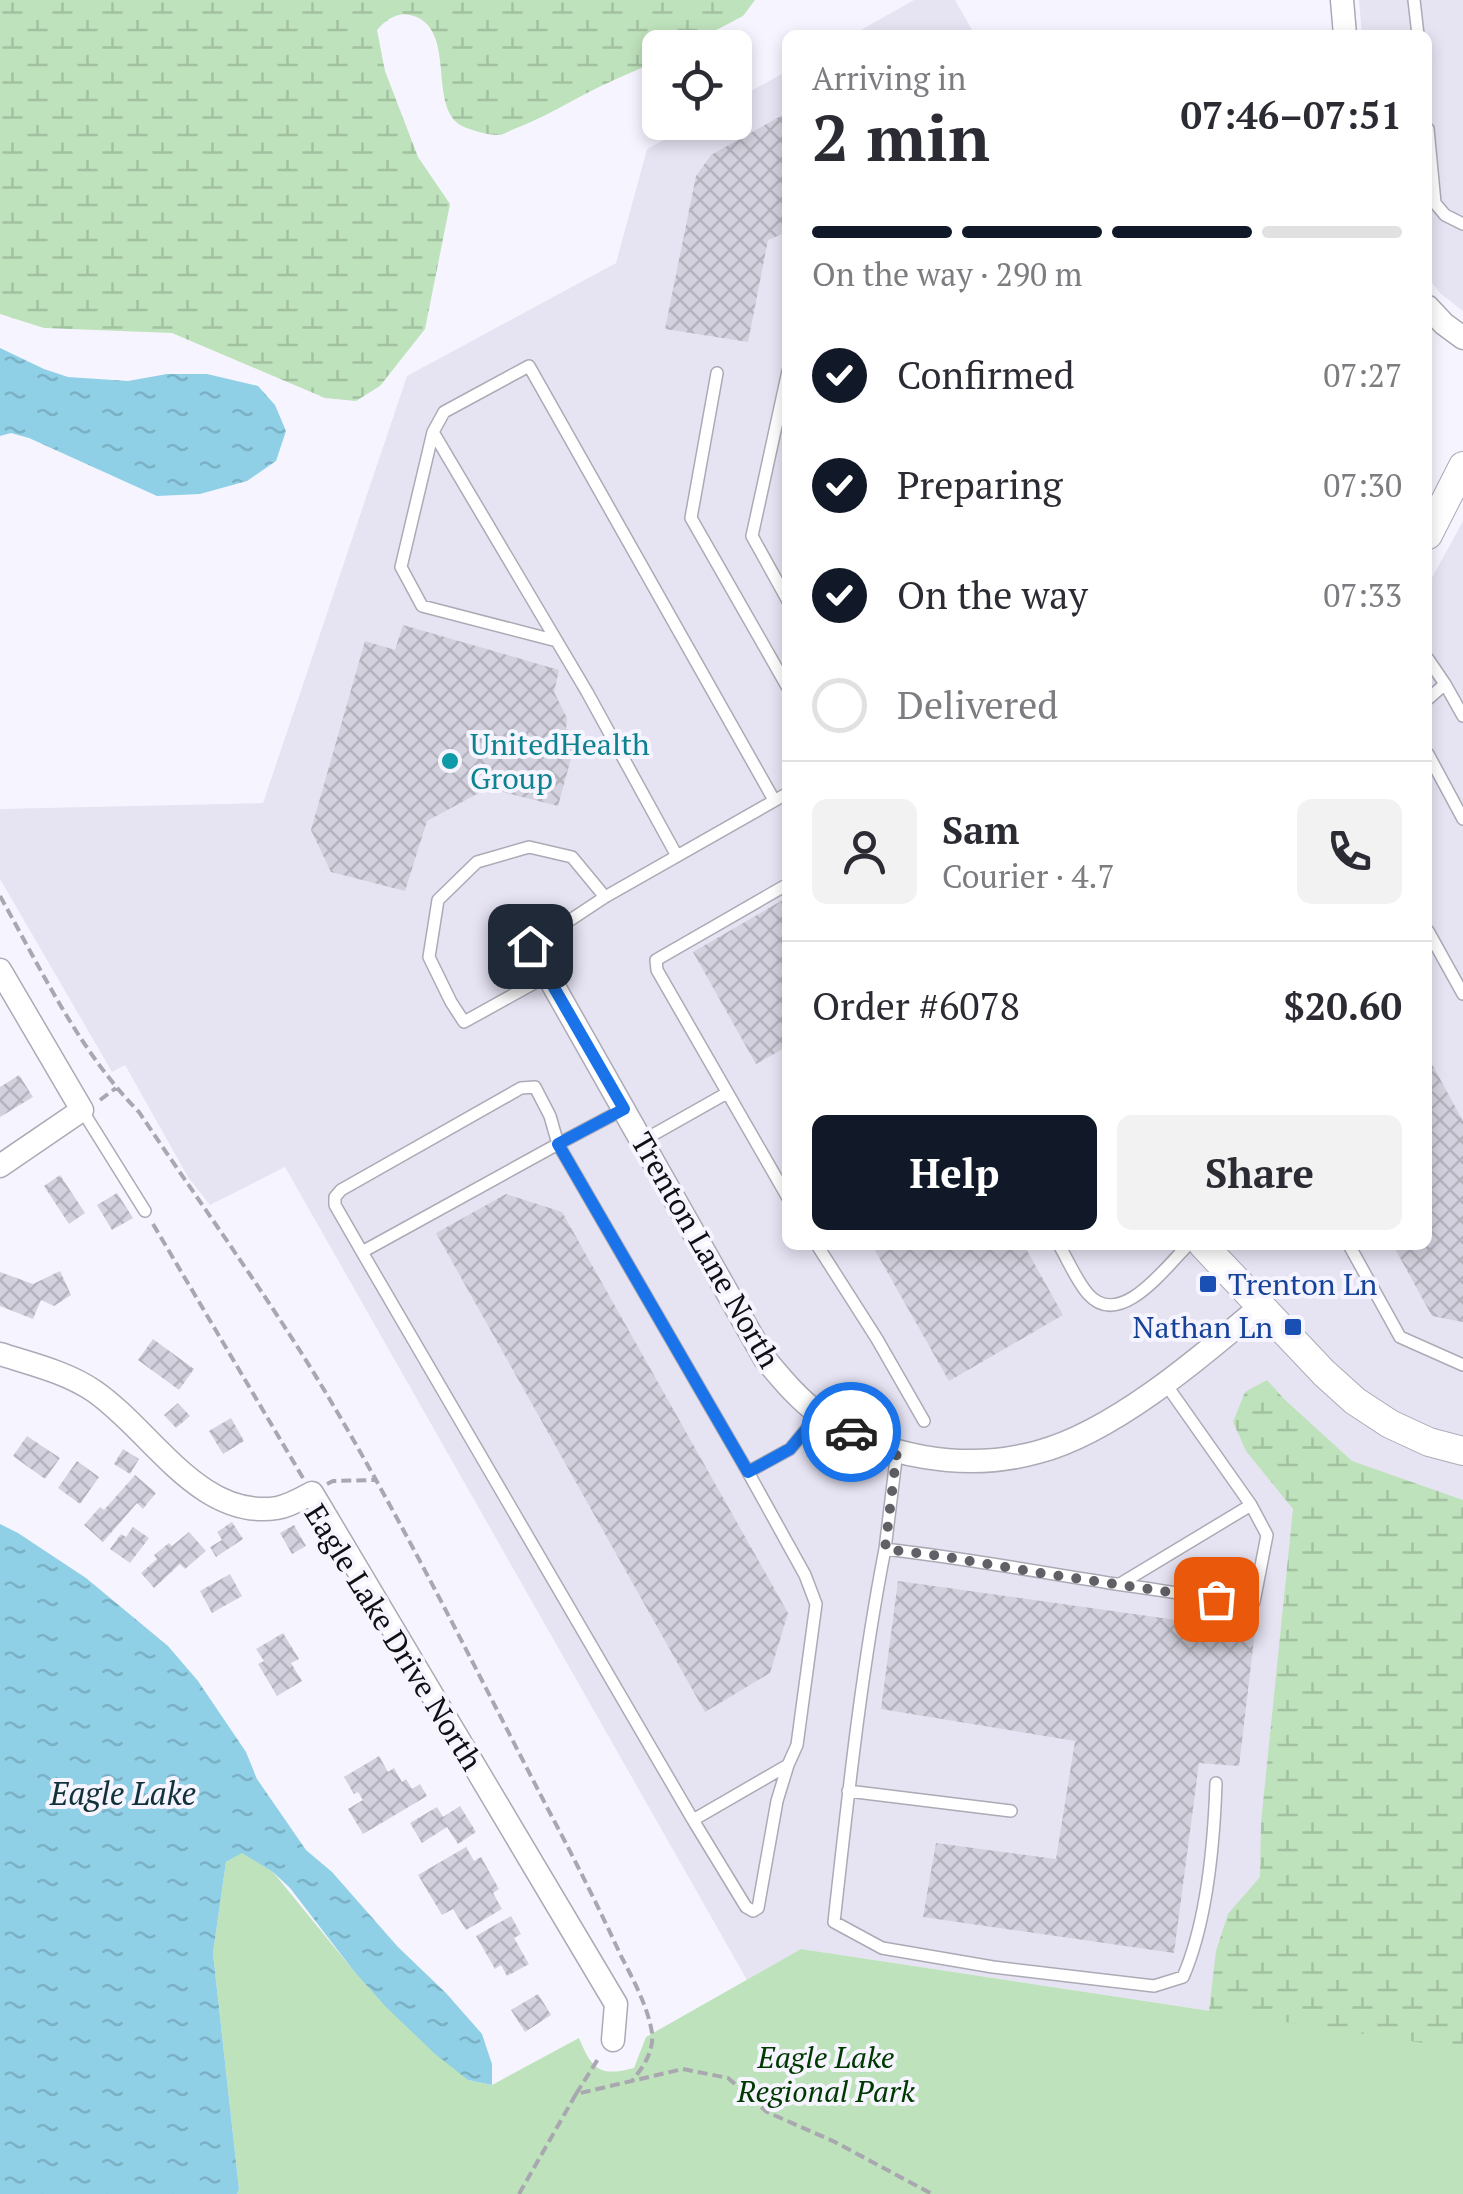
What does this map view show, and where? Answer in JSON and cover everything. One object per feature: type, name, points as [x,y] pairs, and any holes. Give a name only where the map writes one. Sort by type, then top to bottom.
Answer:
[{"type":"street","points":[[1342,0],[1345,30]]},
{"type":"street","points":[[1432,311],[1463,338]]},
{"type":"street","points":[[1432,527],[1463,466]]},
{"type":"street","name":"Trenton Lane North","points":[[530,946],[765,1359],[819,1414],[864,1439],[897,1451],[956,1461],[1040,1452],[1132,1406],[1261,1306]]},
{"type":"street","points":[[0,970],[82,1110],[0,1166]]},
{"type":"street","points":[[1208,1250],[1355,1402],[1428,1442],[1463,1450]]},
{"type":"street","name":"Eagle Lake Drive North","points":[[0,1354],[69,1377],[93,1390],[203,1491],[232,1506],[278,1508],[312,1493],[616,2004],[612,2040]]},
{"type":"lane","points":[[1414,0],[1417,30]]},
{"type":"lane","points":[[1432,206],[1463,224]]},
{"type":"lane","points":[[557,642],[422,606],[401,567],[433,432],[444,412],[529,366],[774,800]]},
{"type":"lane","points":[[717,373],[691,518],[782,677]]},
{"type":"lane","points":[[782,399],[752,536],[782,591]]},
{"type":"lane","points":[[433,432],[677,856]]},
{"type":"lane","points":[[1432,665],[1463,716]]},
{"type":"lane","points":[[1432,695],[1445,684]]},
{"type":"lane","points":[[1432,761],[1463,819]]},
{"type":"lane","points":[[530,946],[605,897],[782,797]]},
{"type":"lane","points":[[547,976],[464,1022],[429,957],[438,900],[477,862],[529,847],[572,857],[605,897]]},
{"type":"lane","points":[[782,887],[656,960],[656,970],[782,1188]]},
{"type":"lane","points":[[1432,938],[1463,994]]},
{"type":"lane","points":[[535,1087],[550,1116],[558,1144],[748,1472],[805,1575],[816,1604],[797,1745],[777,1801],[758,1908],[746,1907],[693,1820],[362,1252],[335,1205],[341,1190],[521,1088],[535,1087]]},
{"type":"lane","points":[[642,1141],[727,1093]]},
{"type":"lane","points":[[362,1252],[624,1109]]},
{"type":"lane","points":[[82,1110],[145,1211]]},
{"type":"lane","points":[[820,1250],[924,1421]]},
{"type":"lane","points":[[1062,1250],[1086,1293],[1102,1305],[1120,1306],[1183,1250]]},
{"type":"lane","points":[[1352,1250],[1400,1337],[1463,1366]]},
{"type":"lane","points":[[885,1549],[1254,1602],[1266,1535],[1251,1505],[1164,1383]]},
{"type":"lane","points":[[748,1472],[790,1449],[819,1414]]},
{"type":"lane","points":[[897,1451],[848,1791],[834,1922],[882,1948],[993,1967],[1154,1986],[1182,1977],[1193,1953],[1214,1840],[1216,1783]]},
{"type":"lane","points":[[1120,1584],[1251,1505]]},
{"type":"lane","points":[[693,1820],[788,1764]]},
{"type":"lane","points":[[848,1791],[1011,1812]]},
{"type":"path","points":[[0,896],[80,1037],[116,1088],[140,1112],[285,1328],[336,1410],[440,1600],[633,1980],[652,2041],[642,2068],[632,2081]]},
{"type":"path","points":[[145,1211],[312,1493],[333,1481],[375,1480]]},
{"type":"path","points":[[519,2194],[594,2064],[612,2040]]},
{"type":"path","points":[[576,2094],[683,2070],[728,2078],[767,2112],[835,2142],[932,2194]]},
{"type":"shaded area","points":[[914,0],[955,0],[972,30],[861,30]]},
{"type":"shaded area","points":[[1359,0],[1463,0],[1463,311],[1432,283],[1432,30],[1362,30]]},
{"type":"shaded area","points":[[782,74],[782,1250],[1432,1250],[1432,578],[1463,521],[1463,2049],[801,1949],[747,1980],[285,1167],[210,1205],[188,1177],[125,1065],[112,1072],[0,879],[0,809],[263,803],[407,376],[616,263],[647,149],[664,140],[752,140],[752,91]]},
{"type":"green space","points":[[0,0],[755,0],[743,16],[716,30],[642,30],[642,68],[500,135],[466,128],[451,116],[434,34],[425,22],[401,15],[380,26],[377,30],[385,71],[418,157],[450,204],[425,329],[380,386],[356,401],[325,398],[172,333],[44,328],[0,314]]},
{"type":"green space","points":[[1267,1380],[1352,1461],[1463,1500],[1463,2155],[1204,2054],[1216,1951],[1228,1914],[1260,1877],[1261,1823],[1293,1509],[1246,1451],[1233,1422],[1245,1392]]},
{"type":"green space","name":"Eagle Lake Regional Park","points":[[243,1852],[273,1872],[353,1970],[468,2080],[492,2085],[579,2038],[588,2057],[599,2068],[613,2072],[634,2068],[646,2037],[801,1949],[1463,2049],[1463,2194],[237,2194],[213,1953],[226,1862]]},
{"type":"water","points":[[0,348],[68,377],[128,381],[167,374],[207,374],[258,386],[275,405],[286,431],[276,461],[247,481],[200,494],[157,496],[29,438],[11,433],[0,436]]},
{"type":"water","name":"Eagle Lake","points":[[0,1524],[86,1578],[168,1646],[198,1681],[246,1752],[257,1779],[306,1850],[332,1872],[482,2034],[492,2064],[492,2085],[468,2080],[434,2053],[353,1970],[290,1888],[242,1853],[226,1862],[213,1953],[237,2194],[0,2194]]},
{"type":"building","points":[[782,115],[782,233],[768,240],[748,342],[665,329],[696,176],[711,155],[738,140],[752,140],[752,132]]},
{"type":"building","name":"UnitedHealth Group","points":[[403,625],[559,670],[554,692],[567,718],[566,729],[578,733],[558,806],[488,788],[427,821],[405,891],[331,872],[311,830],[365,641],[395,650]]},
{"type":"building","points":[[782,900],[782,1049],[756,1064],[693,952]]},
{"type":"building","points":[[1432,1064],[1463,1121],[1463,1322],[1432,1316],[1396,1250],[1432,1250]]},
{"type":"building","points":[[19,1075],[33,1097],[0,1117],[0,1087]]},
{"type":"building","points":[[60,1175],[85,1213],[69,1224],[44,1186]]},
{"type":"building","points":[[117,1193],[133,1218],[112,1230],[97,1205]]},
{"type":"building","points":[[506,1194],[562,1212],[788,1613],[770,1673],[705,1712],[436,1233]]},
{"type":"building","points":[[875,1250],[1027,1250],[1063,1315],[949,1381]]},
{"type":"building","points":[[60,1271],[71,1295],[54,1306],[41,1300],[33,1319],[0,1306],[0,1272],[33,1284]]},
{"type":"building","points":[[153,1339],[194,1369],[179,1390],[138,1360]]},
{"type":"building","points":[[178,1403],[190,1416],[176,1428],[164,1415]]},
{"type":"building","points":[[231,1418],[244,1441],[223,1454],[209,1431]]},
{"type":"building","points":[[27,1436],[60,1458],[45,1479],[13,1456]]},
{"type":"building","points":[[123,1449],[139,1459],[130,1474],[114,1464]]},
{"type":"building","points":[[77,1461],[99,1477],[80,1504],[58,1488]]},
{"type":"building","points":[[135,1475],[156,1493],[143,1509],[137,1503],[103,1542],[84,1525],[100,1507],[104,1510]]},
{"type":"building","points":[[232,1522],[243,1539],[216,1557],[210,1547],[222,1540],[217,1532]]},
{"type":"building","points":[[294,1525],[306,1546],[292,1554],[280,1533]]},
{"type":"building","points":[[133,1527],[149,1538],[130,1563],[110,1549],[121,1534],[126,1537]]},
{"type":"building","points":[[189,1532],[206,1551],[185,1569],[180,1564],[154,1588],[141,1573],[157,1559],[154,1555]]},
{"type":"building","points":[[230,1574],[242,1596],[212,1613],[200,1591]]},
{"type":"building","points":[[898,1581],[1255,1631],[1239,1766],[1199,1763],[1174,1953],[923,1917],[936,1843],[1056,1859],[1075,1741],[881,1709]]},
{"type":"building","points":[[283,1633],[299,1659],[291,1663],[302,1681],[277,1696],[258,1664],[264,1661],[256,1649]]},
{"type":"building","points":[[379,1756],[388,1772],[394,1768],[402,1782],[406,1779],[412,1789],[420,1784],[427,1796],[363,1834],[348,1809],[363,1800],[358,1792],[354,1794],[344,1777]]},
{"type":"building","points":[[460,1806],[476,1832],[458,1844],[447,1827],[422,1843],[410,1823],[437,1807],[443,1817]]},
{"type":"building","points":[[466,1847],[474,1861],[481,1857],[499,1889],[493,1893],[502,1909],[466,1930],[453,1909],[442,1915],[418,1875]]},
{"type":"building","points":[[511,1916],[521,1934],[514,1938],[529,1964],[507,1976],[501,1965],[495,1969],[476,1936]]},
{"type":"building","points":[[538,1994],[551,2015],[525,2032],[511,2010]]},
{"type":"way so far","points":[[851,1432],[897,1451],[885,1549],[1216,1599]]},
{"type":"place","name":"UnitedHealth Group","points":[[450,761]]},
{"type":"place","name":"Trenton Ln","points":[[1208,1284]]},
{"type":"place","name":"Nathan Ln","points":[[1293,1327]]},
{"type":"route","points":[[530,946],[624,1109],[558,1144],[748,1472],[790,1449],[819,1414],[851,1432]]}]
